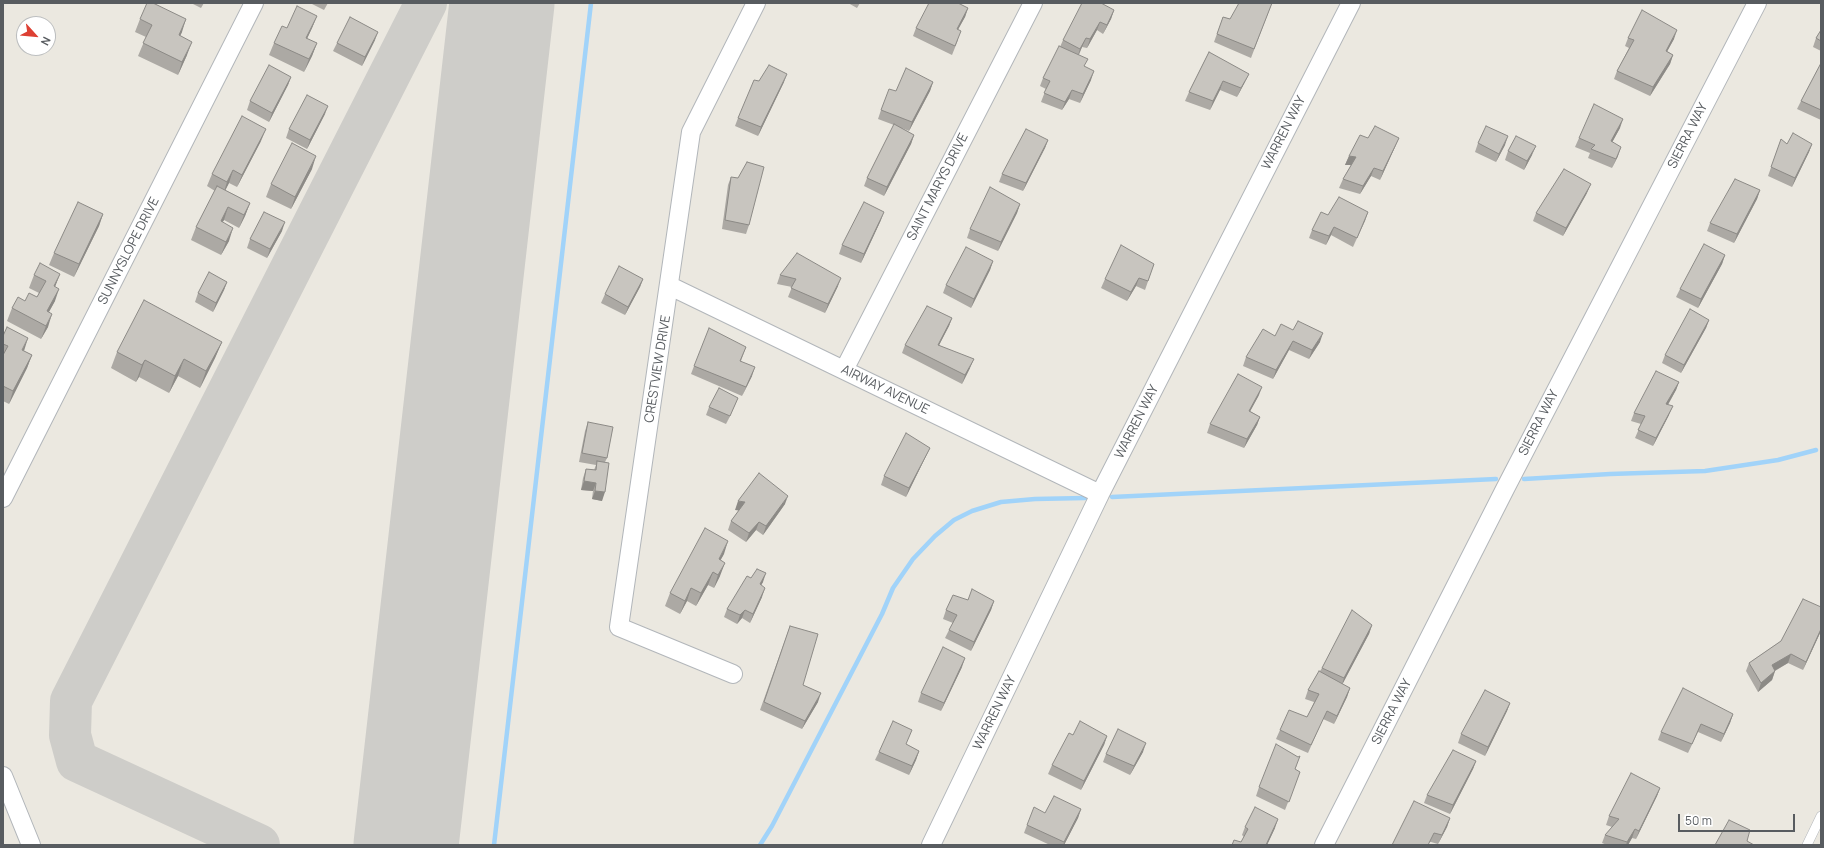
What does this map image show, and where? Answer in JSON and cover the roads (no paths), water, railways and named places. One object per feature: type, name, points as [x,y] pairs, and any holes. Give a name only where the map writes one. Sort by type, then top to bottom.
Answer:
[{"type":"street","name":"SUNNYSLOPE DRIVE","points":[[3,498],[254,3]]},
{"type":"street","name":"CRESTVIEW DRIVE","points":[[734,674],[619,627],[692,132],[756,3]]},
{"type":"street","name":"SAINT MARYS DRIVE","points":[[844,370],[1033,3]]},
{"type":"street","name":"WARREN WAY","points":[[931,845],[1100,494],[1351,3]]},
{"type":"street","name":"SIERRA WAY","points":[[1324,845],[1509,480],[1757,3]]},
{"type":"street","name":"AIRWAY AVENUE","points":[[670,286],[1100,494]]},
{"type":"street","points":[[3,776],[31,845]]},
{"type":"lane","points":[[1807,845],[1821,816]]},
{"type":"waterway","points":[[494,845],[591,3]]},
{"type":"waterway","points":[[1524,479],[1705,471],[1778,460],[1816,450]]},
{"type":"waterway","points":[[1112,497],[1496,479]]},
{"type":"waterway","points":[[760,845],[772,826],[882,614],[893,588],[913,559],[935,536],[954,520],[972,511],[1001,502],[1035,499],[1085,498]]}]
